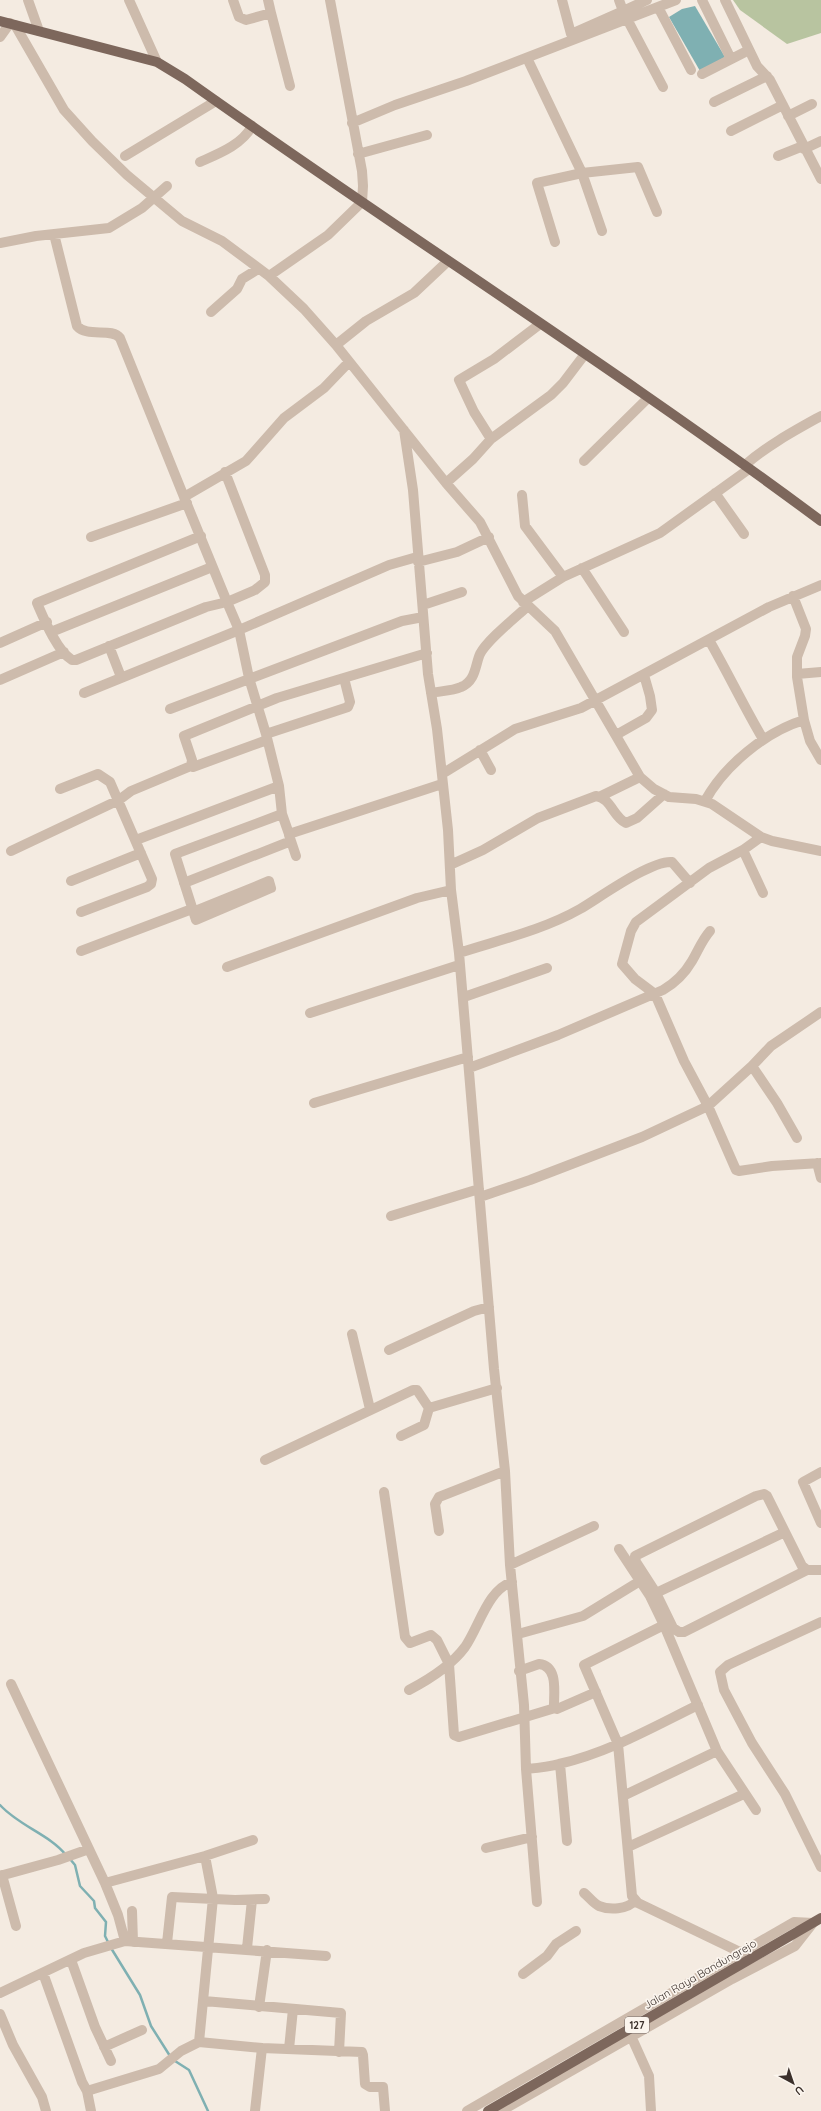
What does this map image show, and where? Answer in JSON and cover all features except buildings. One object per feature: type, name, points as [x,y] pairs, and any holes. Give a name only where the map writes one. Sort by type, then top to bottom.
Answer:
[{"type":"main road","points":[[8,23],[157,62],[185,79],[819,517]]},
{"type":"main road","name":"Jalan Raya Bandungrejo","points":[[488,2111],[817,1921]]},
{"type":"street","points":[[28,0],[39,31]]},
{"type":"street","points":[[129,0],[157,62]]},
{"type":"street","points":[[233,0],[239,17],[243,20],[271,13]]},
{"type":"street","points":[[268,0],[290,86]]},
{"type":"street","points":[[269,276],[328,235],[362,202],[363,186],[358,154],[330,0]]},
{"type":"street","points":[[619,0],[625,16],[663,87]]},
{"type":"street","points":[[352,123],[395,105],[466,81],[527,58],[571,37],[650,5],[676,0]]},
{"type":"street","points":[[702,0],[731,59]]},
{"type":"street","points":[[725,0],[757,66],[767,76],[804,147],[810,155],[821,179]]},
{"type":"street","points":[[564,1],[571,37]]},
{"type":"street","points":[[650,5],[691,70]]},
{"type":"street","points":[[0,37],[8,23],[64,110],[92,141],[153,197],[182,221],[222,241],[269,276],[304,308],[336,345],[446,483],[480,522],[518,596],[555,632],[640,777],[654,789],[669,797],[696,799],[705,802],[738,820],[761,836],[772,841],[821,851]]},
{"type":"street","points":[[702,74],[749,50]]},
{"type":"street","points":[[527,58],[582,173],[602,232]]},
{"type":"street","points":[[714,102],[767,76]]},
{"type":"street","points":[[125,156],[216,101]]},
{"type":"street","points":[[788,116],[812,104]]},
{"type":"street","points":[[731,131],[783,105]]},
{"type":"street","points":[[200,162],[224,151],[243,138],[252,126]]},
{"type":"street","points":[[358,154],[427,135]]},
{"type":"street","points":[[778,156],[821,141]]},
{"type":"street","points":[[555,242],[537,183],[582,173],[638,167],[657,212]]},
{"type":"street","points":[[0,243],[54,234],[109,228],[142,208],[167,186]]},
{"type":"street","points":[[54,234],[77,326],[82,331],[115,334],[120,338],[238,630],[249,678],[259,707],[279,786],[282,814],[296,856]]},
{"type":"street","points":[[336,345],[366,321],[414,293],[448,261]]},
{"type":"street","points":[[211,312],[237,289],[242,279],[258,269]]},
{"type":"street","points":[[491,439],[474,412],[460,380],[494,359],[540,324]]},
{"type":"street","points":[[446,483],[473,459],[491,439],[551,395],[563,383],[585,354]]},
{"type":"street","points":[[91,537],[185,500],[225,472],[246,461],[284,418],[324,388],[349,362]]},
{"type":"street","points":[[584,461],[648,398]]},
{"type":"street","points":[[431,693],[461,687],[468,682],[473,676],[481,653],[526,604],[563,576],[660,533],[715,493],[780,439],[821,416]]},
{"type":"street","points":[[404,430],[413,490],[423,617],[431,693],[437,729],[451,890],[464,997],[479,1193],[505,1471],[510,1565],[518,1634],[526,1769],[537,1902]]},
{"type":"street","points":[[201,536],[37,603],[51,632],[64,652],[72,660],[206,607],[227,602],[255,590],[265,582],[265,576],[225,472]]},
{"type":"street","points":[[715,493],[744,534]]},
{"type":"street","points":[[522,494],[525,526],[563,576]]},
{"type":"street","points":[[84,693],[238,630],[389,565],[457,552],[489,537]]},
{"type":"street","points":[[51,632],[212,567]]},
{"type":"street","points":[[582,568],[624,632]]},
{"type":"street","points":[[184,883],[290,837],[442,779],[480,750],[515,730],[581,708],[768,607],[821,585]]},
{"type":"street","points":[[423,605],[462,592]]},
{"type":"street","points":[[793,596],[806,629],[805,636],[796,657],[804,720],[810,741],[821,760]]},
{"type":"street","points":[[170,709],[402,621],[423,617]]},
{"type":"street","points":[[0,643],[47,622]]},
{"type":"street","points":[[709,640],[731,677],[744,706],[763,739]]},
{"type":"street","points":[[109,646],[121,678]]},
{"type":"street","points":[[0,680],[64,652]]},
{"type":"street","points":[[191,766],[192,760],[184,736],[221,720],[259,707],[277,698],[427,653]]},
{"type":"street","points":[[797,674],[821,672]]},
{"type":"street","points":[[616,735],[646,718],[652,710],[644,675]]},
{"type":"street","points":[[11,851],[119,800],[131,791],[191,766],[197,767],[267,737],[348,707],[350,702],[344,678]]},
{"type":"street","points":[[705,802],[711,790],[727,772],[763,739],[772,733],[804,720]]},
{"type":"street","points":[[480,750],[491,770]]},
{"type":"street","points":[[60,789],[98,774],[110,782],[152,879],[150,885],[81,912]]},
{"type":"street","points":[[450,865],[483,850],[538,818],[596,796],[601,796],[627,785],[640,777]]},
{"type":"street","points":[[136,840],[279,786]]},
{"type":"street","points":[[601,796],[626,823],[637,818],[664,794]]},
{"type":"street","points":[[82,951],[193,910],[269,881],[271,888],[196,920],[193,910],[184,883],[175,854],[282,814]]},
{"type":"street","points":[[761,836],[743,850],[709,868],[636,922],[630,931],[622,956],[622,964],[625,969],[655,994],[684,1061],[708,1106],[736,1170],[739,1171],[772,1166],[819,1163],[821,1178]]},
{"type":"street","points":[[743,850],[763,893]]},
{"type":"street","points":[[71,881],[141,853]]},
{"type":"street","points":[[459,953],[552,923],[580,909],[622,883],[660,864],[672,862],[690,883]]},
{"type":"street","points":[[227,967],[417,898],[451,890]]},
{"type":"street","points":[[314,1103],[469,1062],[558,1035],[655,994],[669,986],[681,976],[692,962],[704,939],[710,932]]},
{"type":"street","points":[[310,1013],[459,965]]},
{"type":"street","points":[[464,997],[547,968]]},
{"type":"street","points":[[391,1216],[530,1180],[642,1137],[708,1106],[752,1066],[771,1046],[821,1012]]},
{"type":"street","points":[[752,1066],[777,1103],[797,1138]]},
{"type":"street","points":[[388,1350],[474,1311],[489,1307]]},
{"type":"street","points":[[352,1334],[370,1409]]},
{"type":"street","points":[[429,1408],[497,1388]]},
{"type":"street","points":[[265,1460],[370,1409],[416,1390],[429,1408]]},
{"type":"street","points":[[401,1436],[424,1425],[429,1408]]},
{"type":"street","points":[[439,1531],[435,1504],[439,1497],[505,1471]]},
{"type":"street","points":[[820,1518],[803,1482],[821,1472]]},
{"type":"street","points":[[384,1492],[405,1637],[410,1643],[428,1636],[434,1637],[449,1664],[452,1731],[455,1736],[459,1737],[555,1708],[560,1708],[596,1692]]},
{"type":"street","points":[[807,1570],[801,1564],[768,1496],[764,1494],[756,1496],[635,1556],[636,1562],[656,1593],[673,1628],[679,1632],[684,1632],[807,1570],[821,1570]]},
{"type":"street","points":[[510,1565],[594,1526]]},
{"type":"street","points":[[656,1593],[785,1532]]},
{"type":"street","points":[[619,1549],[640,1581],[664,1625],[717,1751],[756,1810]]},
{"type":"street","points":[[518,1634],[583,1616],[640,1581]]},
{"type":"street","points":[[409,1690],[449,1664],[465,1646],[494,1594],[504,1585],[512,1582]]},
{"type":"street","points":[[821,1622],[728,1665],[720,1672],[724,1690],[752,1743],[784,1794],[821,1867]]},
{"type":"street","points":[[664,1625],[587,1662],[584,1668],[618,1744],[628,1847],[628,1868],[632,1896],[635,1900],[742,1953]]},
{"type":"street","points":[[520,1671],[539,1664],[548,1667],[553,1676],[555,1708]]},
{"type":"street","points":[[11,1684],[105,1883],[129,1941]]},
{"type":"street","points":[[526,1769],[560,1764],[618,1744],[698,1706]]},
{"type":"street","points":[[623,1796],[717,1751]]},
{"type":"street","points":[[560,1764],[567,1840]]},
{"type":"street","points":[[628,1847],[744,1794]]},
{"type":"street","points":[[486,1848],[532,1837]]},
{"type":"street","points":[[105,1883],[205,1856],[252,1840]]},
{"type":"street","points":[[16,1926],[1,1875],[58,1860],[89,1849]]},
{"type":"street","points":[[199,2042],[204,2001],[207,1946],[213,1898],[205,1856]]},
{"type":"street","points":[[584,1893],[594,1903],[605,1907],[625,1907],[635,1900]]},
{"type":"street","points":[[167,1943],[172,1897],[252,1900],[265,1899]]},
{"type":"street","points":[[247,1948],[252,1900]]},
{"type":"street","points":[[129,1941],[132,1911]]},
{"type":"street","points":[[467,2111],[794,1922],[817,1921]]},
{"type":"street","points":[[501,2111],[518,2107],[631,2036],[795,1946],[817,1921]]},
{"type":"street","points":[[523,1974],[546,1956],[556,1944],[576,1930]]},
{"type":"street","points":[[0,1993],[103,1946],[129,1941],[247,1948],[326,1956]]},
{"type":"street","points":[[260,2007],[267,1950]]},
{"type":"street","points":[[71,1960],[104,2047],[111,2061]]},
{"type":"street","points":[[43,1973],[79,2075],[87,2091],[91,2111]]},
{"type":"street","points":[[204,2001],[341,2013],[339,2052]]},
{"type":"street","points":[[289,2048],[293,2009]]},
{"type":"street","points":[[0,2014],[13,2045],[42,2097],[46,2111]]},
{"type":"street","points":[[104,2047],[142,2030]]},
{"type":"street","points":[[631,2036],[649,2076],[651,2111]]},
{"type":"street","points":[[87,2091],[159,2069],[181,2051],[199,2042],[262,2048],[289,2048],[363,2053],[365,2084],[370,2087],[382,2087],[385,2111]]},
{"type":"street","points":[[255,2111],[262,2048]]},
{"type":"green space","points":[[733,0],[821,0],[821,33],[787,44],[740,10]]},
{"type":"water","points":[[695,6],[725,57],[700,71],[669,17],[682,9]]},
{"type":"waterway","points":[[0,1805],[16,1819],[51,1841],[66,1855]]},
{"type":"waterway","points":[[70,1859],[75,1865],[80,1886],[94,1901],[95,1908],[106,1922],[105,1936],[109,1944]]},
{"type":"waterway","points":[[111,1948],[140,1995],[151,2026],[170,2056]]},
{"type":"waterway","points":[[175,2061],[189,2070],[208,2111]]}]
